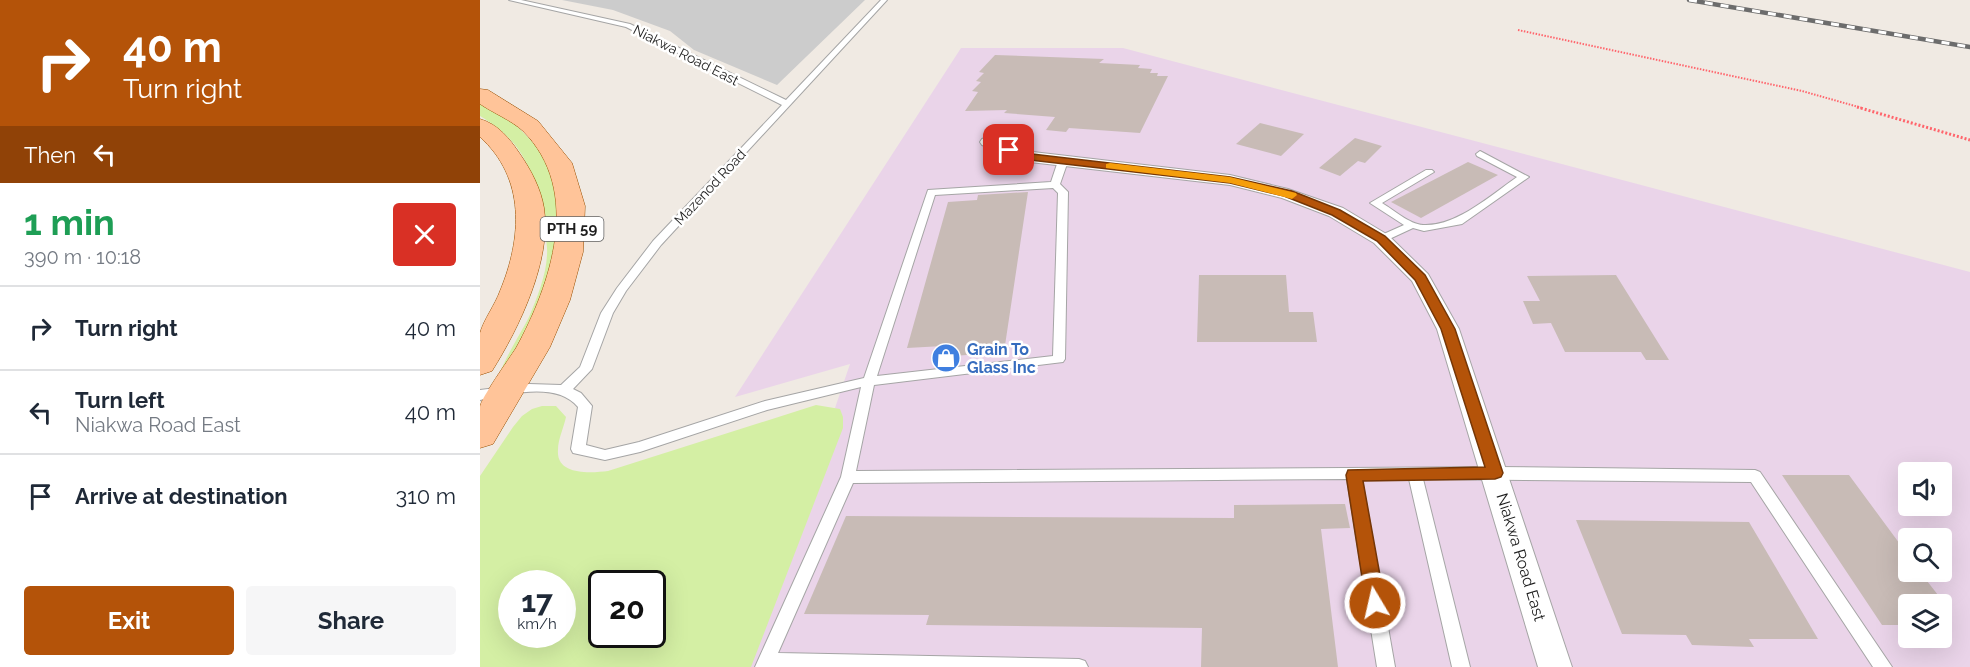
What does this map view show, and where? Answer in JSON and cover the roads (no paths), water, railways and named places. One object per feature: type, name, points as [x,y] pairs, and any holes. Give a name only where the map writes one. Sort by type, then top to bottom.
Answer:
[{"type":"main road","name":"PTH 59","points":[[480,95],[523,120],[540,137],[560,164],[569,185],[573,207],[567,262],[555,302],[495,392],[480,434]]},
{"type":"main road","name":"PTH 59","points":[[480,126],[506,150],[521,177],[531,211],[528,242],[519,280],[508,309],[480,363]]},
{"type":"street","name":"Niakwa Road East","points":[[988,142],[1030,157],[1230,180],[1276,191],[1336,212],[1381,239],[1421,278],[1448,329],[1555,667]]},
{"type":"lane","name":"Niakwa Road East","points":[[512,0],[603,18],[628,26],[787,104]]},
{"type":"lane","name":"Mazenod Road","points":[[562,391],[586,369],[594,353],[607,313],[640,265],[706,189],[884,0]]},
{"type":"lane","points":[[1429,172],[1375,203],[1412,225],[1424,228],[1458,222],[1524,177],[1480,154]]},
{"type":"lane","points":[[1055,185],[1063,161]]},
{"type":"lane","points":[[495,392],[555,389],[574,394],[585,406],[578,449],[605,455],[640,447],[787,400],[869,381],[1059,359],[1063,192],[1055,185],[931,192],[869,381],[848,477],[765,664],[1079,667]]},
{"type":"lane","points":[[1381,239],[1412,225]]},
{"type":"lane","points":[[848,477],[1495,473],[1755,476],[1883,667]]},
{"type":"lane","points":[[1415,474],[1461,667]]},
{"type":"lane","points":[[1354,475],[1386,667]]},
{"type":"railway","points":[[1689,0],[1970,47]]},
{"type":"place","name":"Grain To Glass Inc","points":[[946,358]]}]
